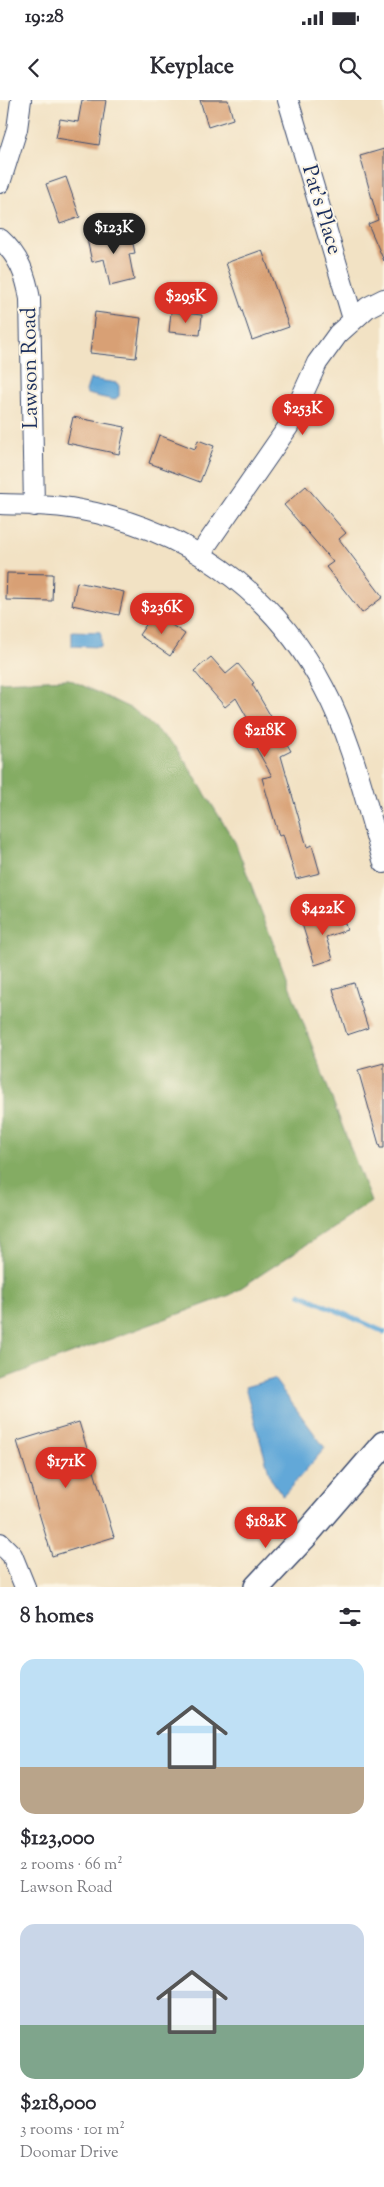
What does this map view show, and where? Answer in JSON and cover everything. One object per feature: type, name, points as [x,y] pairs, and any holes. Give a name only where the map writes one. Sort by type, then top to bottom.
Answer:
[{"type":"street","points":[[0,183],[17,129],[21,100]]},
{"type":"street","name":"Pat's Place","points":[[288,100],[353,319]]},
{"type":"street","name":"Lawson Road","points":[[0,239],[18,260],[26,277],[30,299],[34,506]]},
{"type":"street","points":[[200,554],[288,427],[318,364],[338,334],[353,319],[384,298]]},
{"type":"street","points":[[0,504],[74,508],[124,520],[165,534],[230,573],[270,610],[302,651],[324,688],[344,732],[384,863]]},
{"type":"street","points":[[257,1587],[303,1538],[384,1444]]},
{"type":"street","points":[[0,1543],[12,1555],[25,1587]]},
{"type":"green space","points":[[69,679],[134,710],[177,748],[235,842],[371,1202],[230,1295],[0,1380],[0,682]]},
{"type":"water","points":[[90,379],[117,383],[119,386],[119,396],[114,400],[87,394],[86,391]]},
{"type":"water","points":[[72,631],[101,632],[101,647],[72,646]]},
{"type":"water","points":[[274,1379],[325,1448],[283,1496],[271,1479],[245,1387]]},
{"type":"building","points":[[82,100],[106,100],[99,145],[56,138],[60,119],[78,122]]},
{"type":"building","points":[[200,100],[228,100],[233,119],[208,127]]},
{"type":"building","points":[[384,149],[384,261],[368,224],[378,220],[360,156]]},
{"type":"building","points":[[66,177],[80,217],[60,224],[46,184]]},
{"type":"building","points":[[130,230],[135,253],[129,254],[134,280],[110,286],[104,259],[92,262],[87,239]]},
{"type":"building","points":[[262,250],[289,327],[252,340],[226,263]]},
{"type":"building","points":[[95,312],[141,318],[136,358],[90,353]]},
{"type":"building","points":[[171,312],[202,315],[200,335],[169,332]]},
{"type":"building","points":[[73,417],[125,427],[119,454],[67,443]]},
{"type":"building","points":[[159,435],[195,449],[198,440],[214,446],[200,482],[149,463]]},
{"type":"building","points":[[306,486],[346,533],[339,539],[383,597],[362,613],[326,567],[333,562],[284,505]]},
{"type":"building","points":[[7,573],[53,574],[52,601],[6,600]]},
{"type":"building","points":[[77,582],[124,592],[119,615],[72,605]]},
{"type":"building","points":[[154,613],[185,634],[170,656],[139,635]]},
{"type":"building","points":[[211,657],[226,674],[238,664],[254,683],[252,684],[291,751],[281,756],[307,847],[312,845],[320,873],[296,879],[283,834],[279,836],[262,778],[272,776],[247,732],[253,728],[236,698],[225,707],[194,671]]},
{"type":"building","points":[[341,912],[347,930],[326,937],[333,959],[315,965],[302,924]]},
{"type":"building","points":[[354,983],[368,1028],[347,1035],[333,989]]},
{"type":"building","points":[[384,1063],[384,1148],[380,1148],[358,1070]]},
{"type":"building","points":[[79,1422],[114,1537],[52,1556],[17,1441]]},
{"type":"waterway","points":[[300,1294],[384,1332]]}]
